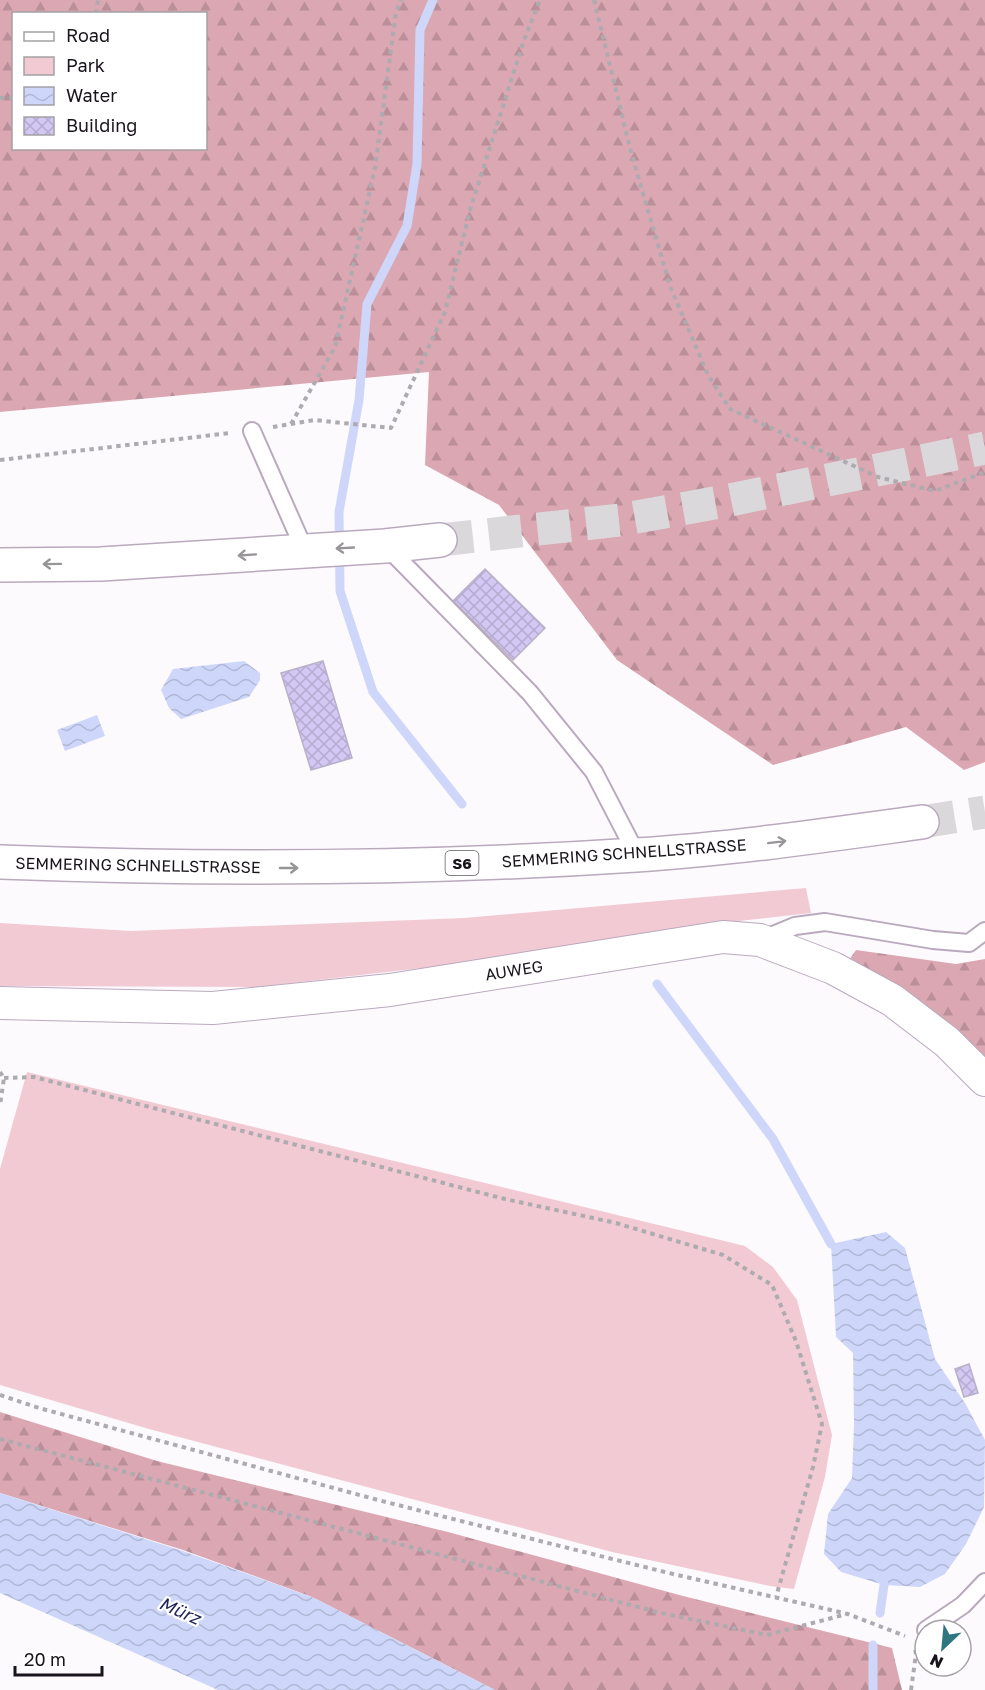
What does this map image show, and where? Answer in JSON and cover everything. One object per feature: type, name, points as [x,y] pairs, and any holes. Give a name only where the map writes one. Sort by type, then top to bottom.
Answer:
[{"type":"highway","points":[[0,565],[101,564],[386,546],[440,540]]},
{"type":"highway","name":"SEMMERING SCHNELLSTRASSE","points":[[0,862],[115,867],[332,868],[637,855],[768,843],[922,822]]},
{"type":"street","name":"AUWEG","points":[[0,1003],[213,1008],[390,990],[723,937],[760,940],[833,968],[892,1000],[947,1042],[985,1080]]},
{"type":"lane","points":[[252,431],[305,551]]},
{"type":"lane","points":[[386,546],[530,693],[594,772],[637,855]]},
{"type":"lane","points":[[760,940],[795,926],[825,922],[933,940],[969,943],[985,931]]},
{"type":"lane","points":[[944,1618],[963,1605],[985,1582]]},
{"type":"path","points":[[291,424],[335,347],[375,168],[396,12],[400,0]]},
{"type":"path","points":[[0,460],[252,431],[314,420],[391,428],[445,312],[470,210],[520,51],[540,0]]},
{"type":"path","points":[[594,0],[631,152],[670,286],[708,375],[730,409],[878,477],[936,491],[985,472]]},
{"type":"path","points":[[0,1072],[4,1078],[0,1105]]},
{"type":"path","points":[[4,1078],[34,1077],[506,1199],[616,1223],[723,1255],[772,1285],[796,1341],[822,1424],[810,1479],[776,1597]]},
{"type":"path","points":[[0,1395],[39,1408],[378,1500],[913,1631]]},
{"type":"path","points":[[0,1439],[682,1618],[768,1635],[848,1614]]},
{"type":"green space","points":[[0,0],[985,0],[985,762],[964,770],[906,727],[773,765],[617,660],[499,505],[425,465],[429,372],[0,412]]},
{"type":"green space","points":[[806,888],[811,913],[685,927],[439,966],[257,987],[0,986],[0,923],[131,931],[464,918]]},
{"type":"green space","points":[[856,950],[956,964],[985,959],[985,1059],[905,989],[849,960]]},
{"type":"green space","points":[[27,1072],[745,1246],[773,1267],[797,1300],[832,1435],[825,1477],[794,1589],[770,1586],[612,1552],[149,1429],[0,1385],[0,1169]]},
{"type":"green space","points":[[0,1412],[157,1461],[448,1532],[683,1596],[892,1648],[902,1690],[495,1690],[312,1597],[183,1550],[0,1493]]},
{"type":"water","points":[[244,661],[260,673],[260,680],[249,697],[181,719],[169,708],[161,690],[173,669]]},
{"type":"water","points":[[97,715],[105,736],[65,751],[57,730]]},
{"type":"water","points":[[886,1232],[905,1248],[935,1359],[965,1403],[985,1440],[984,1507],[966,1544],[945,1574],[920,1587],[884,1585],[841,1572],[824,1554],[828,1514],[852,1478],[854,1424],[853,1353],[836,1337],[831,1244]]},
{"type":"water","name":"Mürz","points":[[0,1493],[183,1551],[312,1597],[495,1690],[218,1690],[0,1593]]},
{"type":"building","points":[[485,569],[545,628],[513,660],[453,601]]},
{"type":"building","points":[[323,661],[352,758],[311,770],[281,673]]},
{"type":"building","points":[[969,1364],[978,1393],[964,1397],[955,1369]]},
{"type":"waterway","points":[[433,0],[420,30],[417,164],[407,226],[367,304],[359,400],[339,512],[340,591],[373,692],[462,804]]},
{"type":"waterway","points":[[657,984],[773,1139],[831,1244]]},
{"type":"waterway","points":[[880,1613],[884,1585]]},
{"type":"waterway","points":[[873,1645],[873,1690]]},
{"type":"tunnel","points":[[440,540],[620,520],[985,448]]},
{"type":"tunnel","points":[[922,822],[985,812]]}]
